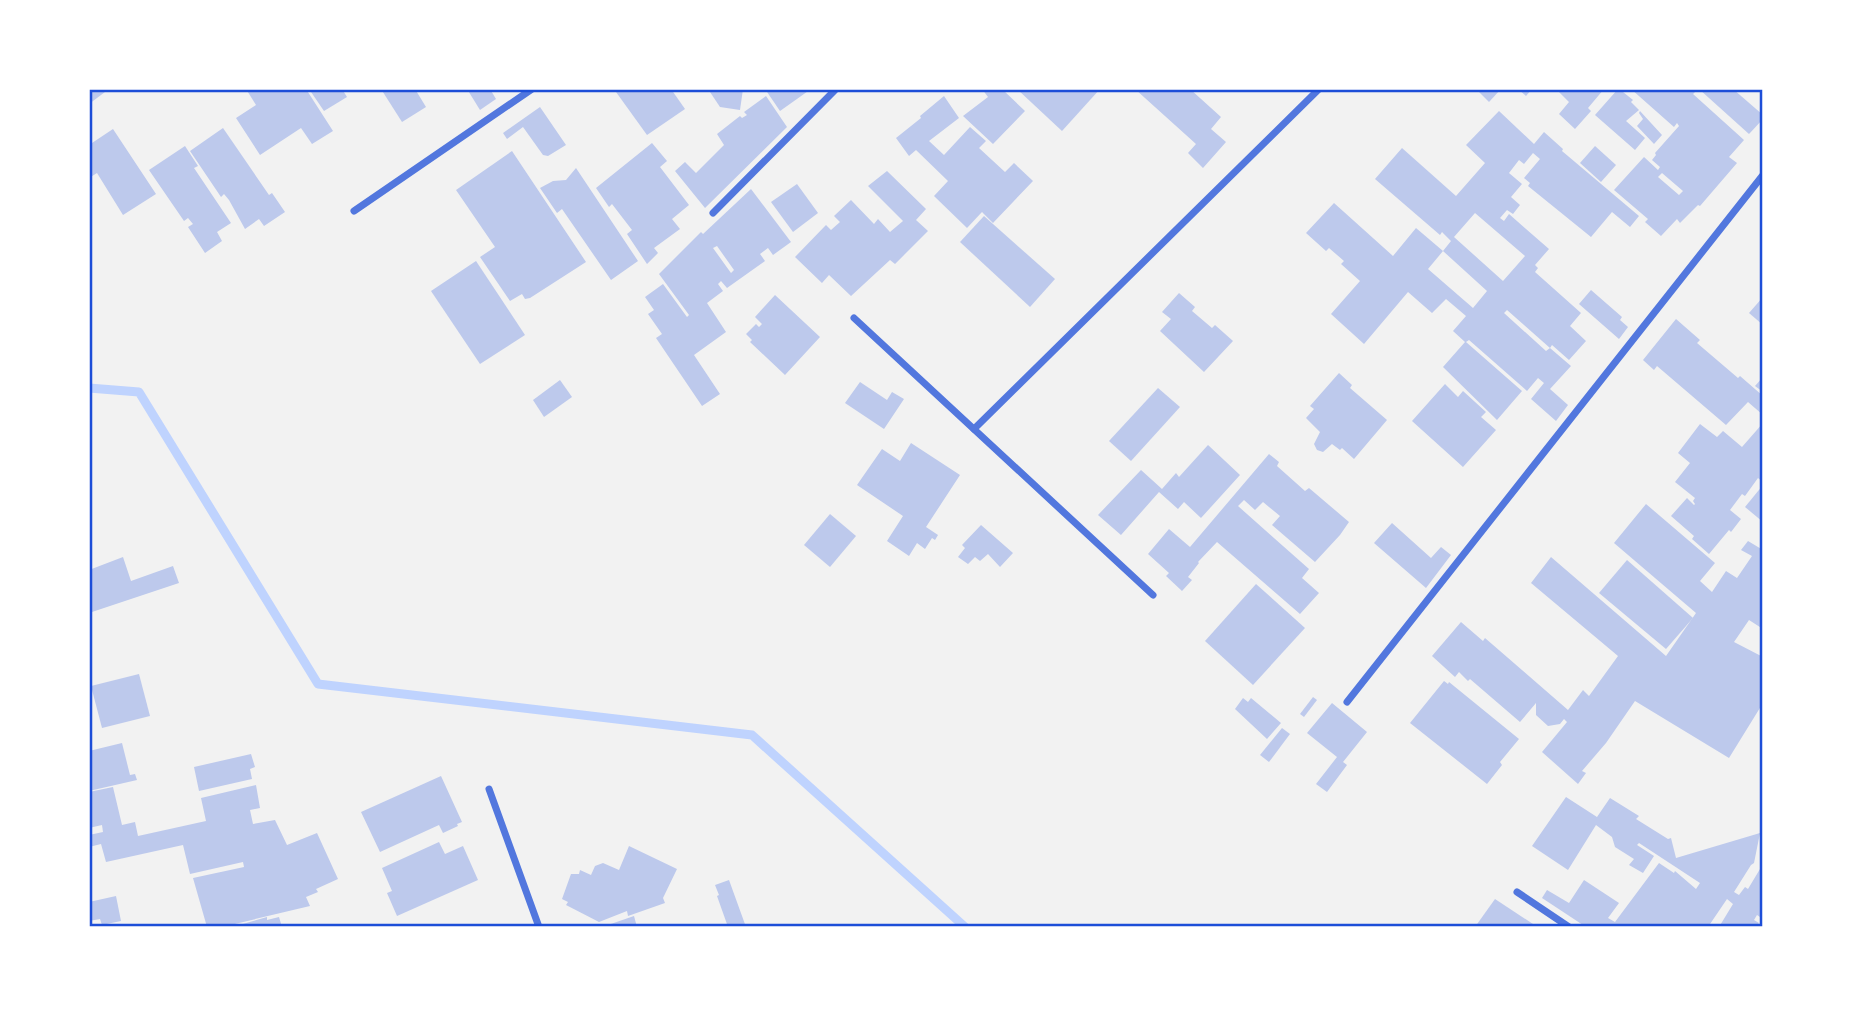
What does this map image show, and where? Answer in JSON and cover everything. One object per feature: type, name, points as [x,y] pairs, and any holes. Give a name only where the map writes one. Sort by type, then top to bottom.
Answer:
[{"type":"street","points":[[355,211],[532,89]]},
{"type":"street","points":[[713,213],[836,89]]},
{"type":"street","points":[[974,429],[1319,89]]},
{"type":"street","points":[[1348,702],[1763,175]]},
{"type":"street","points":[[854,318],[1153,594]]},
{"type":"street","points":[[489,789],[539,927]]},
{"type":"street","points":[[1517,892],[1569,927]]},
{"type":"building","points":[[89,89],[109,89],[89,104]]},
{"type":"building","points":[[246,89],[306,89],[333,131],[312,144],[301,128],[260,155],[236,118],[256,105]]},
{"type":"building","points":[[309,89],[342,89],[347,97],[324,111]]},
{"type":"building","points":[[381,89],[415,89],[426,107],[402,122]]},
{"type":"building","points":[[467,89],[490,89],[496,99],[480,110]]},
{"type":"building","points":[[620,89],[671,89],[685,109],[647,135],[616,92]]},
{"type":"building","points":[[708,89],[743,89],[740,110],[720,107]]},
{"type":"building","points":[[765,89],[811,89],[780,111]]},
{"type":"building","points":[[982,89],[1002,89],[1025,111],[993,144],[963,116],[988,97]]},
{"type":"building","points":[[1017,89],[1100,89],[1062,131]]},
{"type":"building","points":[[1135,89],[1190,89],[1221,117],[1211,129],[1226,142],[1203,168],[1188,153],[1196,144]]},
{"type":"building","points":[[1476,89],[1501,89],[1489,102]]},
{"type":"building","points":[[1518,89],[1532,89],[1526,96]]},
{"type":"building","points":[[1556,89],[1604,89],[1588,108],[1591,111],[1575,129],[1559,114],[1569,102]]},
{"type":"building","points":[[1618,89],[1625,89],[1623,92],[1633,100],[1631,102],[1639,110],[1626,121],[1645,138],[1635,150],[1595,115]]},
{"type":"building","points":[[1631,89],[1698,89],[1693,94],[1744,140],[1729,157],[1737,163],[1700,206],[1680,223],[1677,219],[1661,236],[1645,222],[1648,219],[1614,190],[1644,157],[1658,170],[1660,167],[1652,160],[1679,126],[1677,123],[1674,127]],"holes":[[[1662,173],[1683,191],[1679,195],[1658,177]]]},
{"type":"building","points":[[1699,89],[1733,89],[1763,115],[1763,119],[1749,134]]},
{"type":"building","points":[[766,96],[787,127],[705,208],[675,171],[685,162],[696,173],[724,145],[717,134],[740,116],[742,118],[747,115],[744,112]]},
{"type":"building","points":[[944,96],[959,118],[929,141],[944,155],[970,127],[986,141],[979,148],[1005,172],[1014,163],[1033,181],[993,223],[982,212],[967,228],[934,196],[948,181],[916,150],[909,156],[896,138]]},
{"type":"building","points":[[540,107],[566,145],[548,156],[543,155],[523,127],[507,139],[503,133]]},
{"type":"building","points":[[1499,111],[1534,144],[1544,132],[1563,149],[1562,151],[1639,216],[1630,227],[1612,212],[1591,237],[1528,186],[1530,183],[1524,178],[1540,159],[1533,153],[1524,164],[1519,160],[1509,173],[1522,184],[1511,197],[1520,205],[1513,214],[1507,210],[1500,218],[1504,221],[1509,214],[1549,249],[1535,265],[1538,268],[1535,272],[1581,313],[1570,326],[1586,341],[1569,360],[1552,345],[1550,348],[1571,366],[1550,389],[1568,405],[1556,421],[1531,399],[1544,383],[1538,378],[1527,391],[1469,340],[1466,342],[1522,391],[1497,420],[1443,367],[1465,342],[1453,331],[1466,316],[1446,299],[1432,313],[1408,292],[1364,344],[1331,314],[1360,281],[1341,264],[1344,261],[1329,248],[1326,251],[1306,233],[1334,203],[1393,256],[1416,228],[1443,251],[1451,241],[1442,232],[1440,235],[1375,179],[1402,148],[1456,196],[1485,163],[1466,145]],"holes":[[[1475,213],[1525,256],[1503,281],[1454,237]],[[1443,251],[1487,291],[1473,308],[1428,269]],[[1507,310],[1550,348],[1546,351],[1504,313]]]},
{"type":"building","points":[[1640,111],[1662,135],[1654,144],[1637,126],[1643,119]]},
{"type":"building","points":[[223,128],[269,195],[272,193],[285,212],[264,226],[259,219],[245,229],[229,200],[224,194],[221,197],[190,151]]},
{"type":"building","points":[[113,129],[156,194],[123,215],[97,173],[89,178],[89,145]]},
{"type":"building","points":[[652,143],[667,161],[660,167],[689,205],[672,219],[680,229],[654,248],[658,253],[647,264],[627,234],[632,230],[612,204],[609,207],[596,188]]},
{"type":"building","points":[[185,146],[198,166],[194,168],[231,223],[217,232],[222,241],[205,253],[188,227],[193,224],[188,218],[184,221],[149,170]]},
{"type":"building","points":[[1595,146],[1616,165],[1601,182],[1580,163]]},
{"type":"building","points":[[512,151],[586,262],[530,298],[525,299],[522,294],[510,301],[480,257],[495,247],[456,190]]},
{"type":"building","points":[[576,168],[638,261],[611,280],[562,209],[557,213],[540,188],[553,181],[566,180]]},
{"type":"building","points":[[887,171],[926,209],[916,220],[928,231],[895,264],[890,260],[851,296],[829,275],[822,283],[795,257],[826,225],[831,230],[840,222],[834,216],[851,200],[874,224],[878,219],[890,232],[903,221],[868,186]]},
{"type":"building","points":[[797,184],[818,213],[793,232],[771,202]]},
{"type":"building","points":[[751,189],[791,242],[773,255],[768,248],[760,254],[765,261],[727,288],[721,281],[718,284],[723,291],[707,303],[726,332],[694,355],[720,394],[702,406],[656,338],[662,334],[648,314],[654,310],[645,297],[663,284],[687,317],[689,315],[659,274],[701,232],[703,234]],"holes":[[[717,246],[734,270],[731,273],[713,248]]]},
{"type":"building","points":[[984,216],[1055,279],[1030,307],[960,242]]},
{"type":"building","points":[[476,261],[525,335],[480,364],[431,291]]},
{"type":"building","points":[[1591,290],[1622,317],[1620,320],[1628,327],[1619,339],[1579,304]]},
{"type":"building","points":[[1179,293],[1195,307],[1192,311],[1212,328],[1215,325],[1233,341],[1204,372],[1160,331],[1171,319],[1162,312]]},
{"type":"building","points":[[775,295],[820,337],[785,375],[750,342],[752,340],[746,334],[756,324],[759,327],[762,324],[755,317]]},
{"type":"building","points":[[1763,297],[1763,325],[1749,313]]},
{"type":"building","points":[[1676,319],[1700,340],[1697,343],[1763,396],[1763,415],[1748,402],[1726,425],[1657,366],[1654,370],[1643,360]]},
{"type":"building","points":[[1339,373],[1352,385],[1350,388],[1387,420],[1354,459],[1342,448],[1340,450],[1332,444],[1323,452],[1317,450],[1314,444],[1320,432],[1306,418],[1314,409],[1310,406]]},
{"type":"building","points":[[1763,377],[1763,392],[1755,386]]},
{"type":"building","points":[[560,380],[572,397],[544,417],[533,400]]},
{"type":"building","points":[[860,382],[887,400],[892,392],[904,399],[884,429],[845,403]]},
{"type":"building","points":[[1445,384],[1458,397],[1463,391],[1486,412],[1481,417],[1496,430],[1463,467],[1412,421]]},
{"type":"building","points":[[1158,388],[1180,407],[1131,461],[1109,441]]},
{"type":"building","points":[[1763,423],[1763,482],[1758,478],[1730,510],[1741,519],[1709,554],[1692,539],[1694,536],[1671,516],[1687,498],[1695,504],[1695,498],[1675,482],[1690,463],[1678,453],[1700,424],[1717,437],[1723,431],[1742,447]]},
{"type":"building","points":[[911,443],[960,475],[926,527],[938,535],[935,540],[932,538],[925,549],[917,543],[909,556],[887,541],[903,516],[857,485],[882,449],[900,461]]},
{"type":"building","points":[[1208,445],[1240,475],[1201,518],[1184,502],[1178,509],[1159,492],[1121,535],[1098,515],[1141,470],[1162,489],[1176,473],[1179,477]]},
{"type":"building","points":[[1269,454],[1279,462],[1277,466],[1305,491],[1309,488],[1349,522],[1315,562],[1272,525],[1280,516],[1263,502],[1255,510],[1244,500],[1238,506],[1309,569],[1302,578],[1319,593],[1300,614],[1217,542],[1198,562],[1188,577],[1192,580],[1182,591],[1166,576],[1169,573],[1148,554],[1169,529],[1190,547]]},
{"type":"building","points":[[1763,485],[1763,522],[1745,507]]},
{"type":"building","points":[[1646,504],[1715,563],[1700,581],[1712,592],[1726,571],[1737,578],[1752,556],[1741,550],[1748,541],[1763,550],[1763,629],[1749,620],[1734,642],[1763,657],[1763,703],[1729,758],[1635,701],[1606,743],[1582,771],[1586,773],[1578,784],[1542,752],[1567,722],[1564,719],[1560,724],[1548,726],[1536,715],[1536,703],[1520,722],[1470,679],[1468,681],[1459,672],[1455,677],[1432,656],[1461,622],[1483,641],[1485,638],[1568,710],[1583,690],[1589,696],[1618,656],[1531,583],[1551,557],[1666,656],[1696,613],[1614,543]]},
{"type":"building","points":[[830,514],[856,536],[830,567],[804,545]]},
{"type":"building","points":[[1392,523],[1431,558],[1441,547],[1451,555],[1426,588],[1374,543]]},
{"type":"building","points":[[981,525],[1013,553],[1000,567],[988,554],[980,561],[975,557],[968,564],[958,557],[965,548],[962,545]]},
{"type":"building","points":[[123,557],[131,581],[173,566],[179,583],[89,613],[89,570]]},
{"type":"building","points":[[1627,560],[1693,618],[1666,649],[1599,593]]},
{"type":"building","points":[[1256,584],[1305,628],[1253,685],[1205,641]]},
{"type":"building","points":[[139,674],[150,716],[102,728],[91,686]]},
{"type":"building","points":[[1444,681],[1448,684],[1449,682],[1519,739],[1500,762],[1502,765],[1487,784],[1410,723]]},
{"type":"building","points":[[1313,697],[1317,700],[1304,717],[1300,714]]},
{"type":"building","points":[[1243,698],[1248,702],[1251,698],[1281,723],[1267,739],[1235,709]]},
{"type":"building","points":[[1332,703],[1367,732],[1343,762],[1347,765],[1327,792],[1316,784],[1337,757],[1307,733]]},
{"type":"building","points":[[1282,728],[1290,734],[1269,762],[1260,755]]},
{"type":"building","points":[[122,743],[130,775],[135,774],[137,780],[89,791],[89,751]]},
{"type":"building","points":[[251,754],[255,767],[250,769],[252,779],[199,791],[194,767]]},
{"type":"building","points":[[441,776],[462,822],[443,833],[439,825],[380,852],[361,812]]},
{"type":"building","points":[[256,785],[260,808],[250,810],[253,824],[275,820],[287,845],[317,833],[338,879],[306,897],[310,906],[222,927],[207,927],[193,878],[244,867],[243,862],[190,874],[183,845],[106,862],[101,844],[89,847],[89,835],[103,832],[102,825],[89,828],[89,792],[113,787],[122,825],[135,822],[138,836],[206,821],[201,798]]},
{"type":"building","points":[[1566,797],[1597,817],[1610,798],[1639,816],[1636,819],[1668,839],[1671,838],[1676,858],[1760,833],[1754,863],[1734,892],[1739,895],[1745,887],[1748,889],[1763,864],[1763,919],[1757,915],[1754,920],[1759,923],[1756,927],[1719,927],[1733,904],[1727,899],[1708,927],[1586,927],[1542,898],[1547,890],[1569,903],[1584,880],[1619,903],[1608,918],[1615,922],[1659,863],[1674,873],[1675,871],[1696,889],[1700,883],[1639,843],[1637,845],[1654,856],[1643,873],[1629,865],[1634,859],[1615,847],[1612,837],[1596,825],[1568,870],[1532,846]]},
{"type":"building","points":[[439,842],[445,854],[463,846],[478,880],[397,916],[387,893],[392,891],[382,868]]},
{"type":"building","points":[[629,846],[677,869],[663,898],[665,903],[628,916],[627,911],[599,922],[566,905],[568,902],[562,899],[571,874],[579,874],[580,870],[591,875],[595,866],[603,863],[619,870]]},
{"type":"building","points":[[729,880],[746,927],[728,927],[715,885]]},
{"type":"building","points":[[116,896],[121,921],[102,925],[100,919],[89,921],[89,902]]},
{"type":"building","points":[[1495,899],[1533,924],[1531,927],[1475,927]]},
{"type":"building","points":[[634,916],[637,927],[605,927],[605,926]]},
{"type":"building","points":[[267,917],[267,920],[279,917],[282,927],[232,927]]},
{"type":"waterway","points":[[89,388],[139,392],[318,684],[752,735],[965,927]]}]
